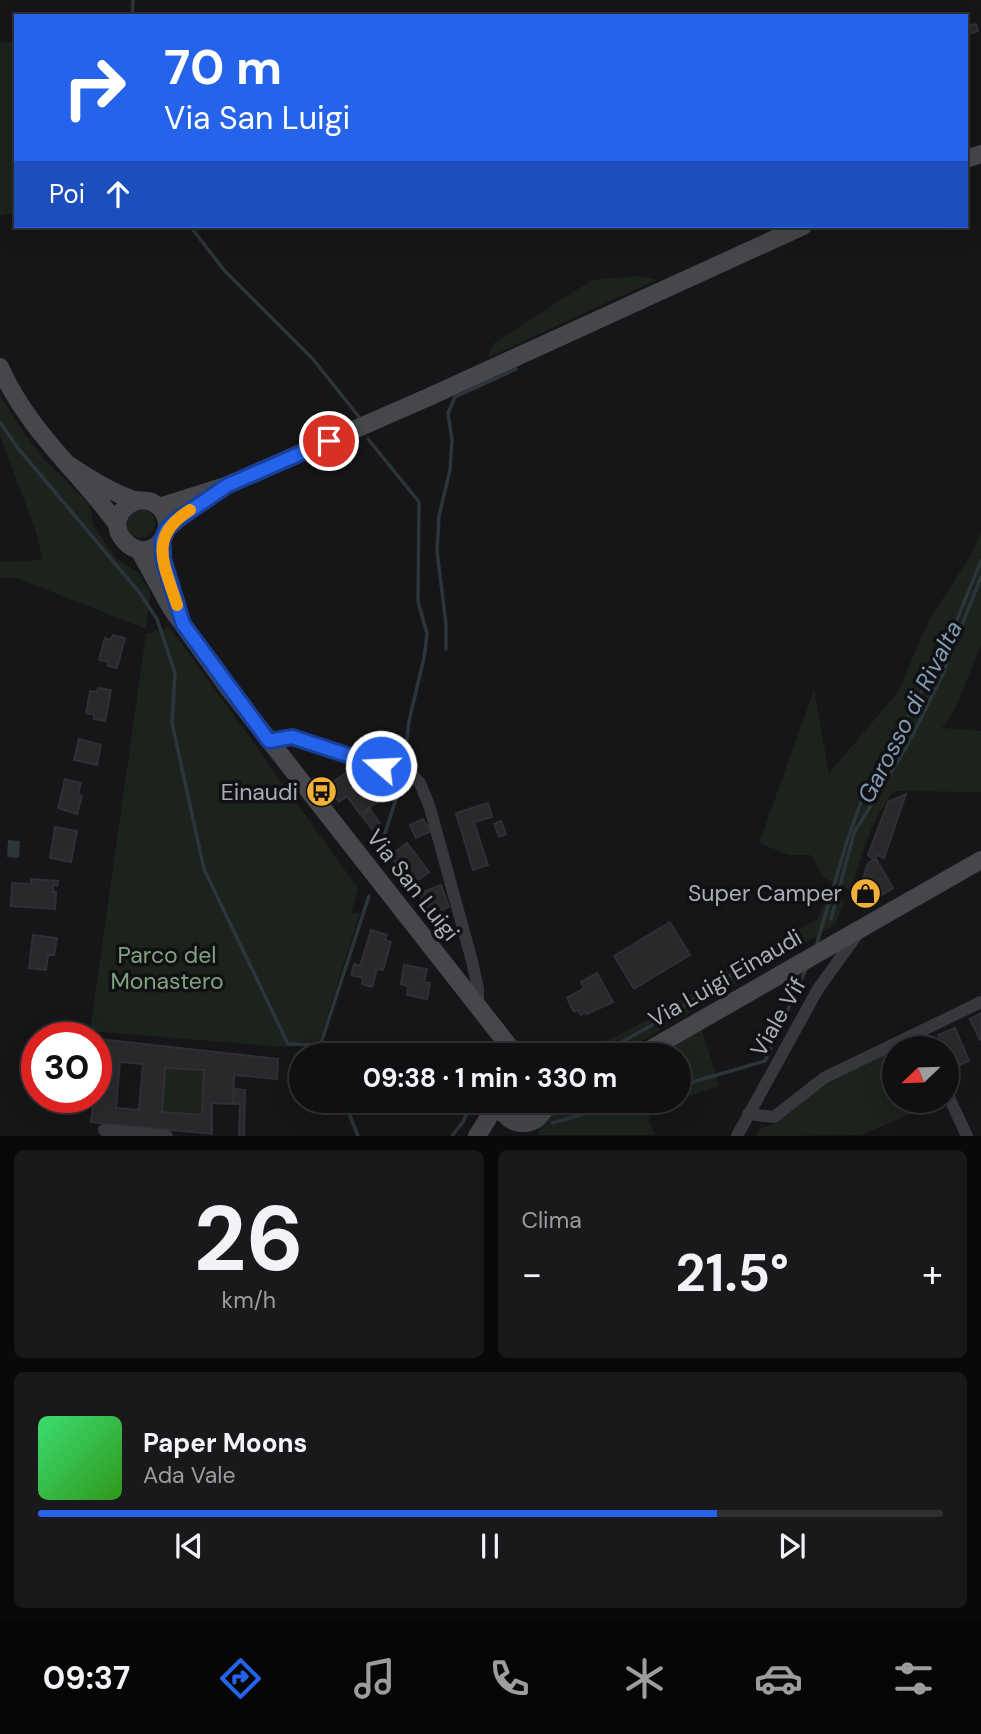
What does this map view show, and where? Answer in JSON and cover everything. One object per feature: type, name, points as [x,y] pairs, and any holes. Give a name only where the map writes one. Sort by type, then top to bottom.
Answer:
[{"type":"street","points":[[159,507],[228,485],[431,396],[799,228]]},
{"type":"street","points":[[0,367],[29,419],[117,524],[123,541],[139,550],[154,547],[183,515],[228,485]]},
{"type":"street","points":[[65,463],[93,481],[135,501],[149,501],[159,507],[166,517],[163,559],[183,624]]},
{"type":"street","points":[[117,524],[124,508],[135,501]]},
{"type":"street","name":"Via San Luigi","points":[[139,550],[171,608],[269,741],[506,1043]]},
{"type":"street","points":[[269,741],[292,737],[410,774],[420,783],[430,808],[472,961],[478,988],[478,1009]]},
{"type":"street","name":"Via Luigi Einaudi","points":[[661,1043],[981,860]]},
{"type":"street","name":"Viale Vif","points":[[737,1136],[822,983],[866,925]]},
{"type":"street","points":[[822,983],[828,959],[826,948]]},
{"type":"street","points":[[748,1114],[774,1117],[824,1078],[981,1002]]},
{"type":"street","name":"Via San Luigi","points":[[478,1009],[494,1043]]},
{"type":"street","points":[[477,1136],[491,1113]]},
{"type":"street","points":[[503,1113],[521,1126]]},
{"type":"street","points":[[487,1136],[498,1124],[521,1126],[540,1117],[542,1113]]},
{"type":"street","points":[[956,1113],[967,1136]]},
{"type":"street","points":[[104,1130],[167,1136]]},
{"type":"green space","points":[[14,41],[14,213],[0,216],[0,43]]},
{"type":"green space","points":[[642,276],[656,280],[487,358],[494,343],[592,280]]},
{"type":"green space","points":[[0,395],[44,459],[89,504],[94,526],[117,559],[139,573],[150,593],[146,629],[17,578],[0,578],[0,562],[43,560],[35,529],[0,436]]},
{"type":"green space","points":[[140,508],[151,512],[155,523],[151,534],[140,538],[129,534],[125,523],[129,512]]},
{"type":"green space","points":[[981,531],[981,645],[956,707],[942,728],[981,731],[981,792],[894,791],[868,838],[852,891],[824,878],[811,855],[789,855],[759,843],[814,690],[829,773],[898,692],[929,620],[973,552]]},
{"type":"green space","name":"Parco del Monastero","points":[[170,627],[358,888],[351,914],[360,913],[318,1043],[289,1043],[289,1047],[284,1047],[112,1033],[112,1022],[91,1022],[146,634]]},
{"type":"green space","points":[[827,895],[844,901],[835,925],[638,1043],[603,1043],[655,1016],[818,919]]},
{"type":"green space","points":[[701,1026],[719,1086],[691,1096],[691,1043],[673,1043]]},
{"type":"green space","points":[[882,1057],[882,1113],[913,1113],[861,1135],[756,1136],[759,1129],[776,1123],[825,1085]]},
{"type":"green space","points":[[165,1068],[204,1070],[202,1115],[162,1112]]},
{"type":"green space","points":[[550,1113],[649,1113],[649,1121],[655,1135],[539,1135],[538,1128]]},
{"type":"shaded area","points":[[8,840],[20,841],[19,858],[7,857]]},
{"type":"building","points":[[976,24],[978,31],[968,34],[968,26]]},
{"type":"building","points":[[113,635],[125,638],[117,668],[108,666],[109,662],[99,660],[105,638],[111,640]]},
{"type":"building","points":[[98,688],[111,690],[105,721],[94,719],[94,715],[86,713],[90,691],[97,692]]},
{"type":"building","points":[[79,739],[101,745],[97,765],[74,760]]},
{"type":"building","points":[[357,765],[381,799],[360,814],[347,796],[339,802],[327,786]]},
{"type":"building","points":[[65,779],[81,783],[78,795],[82,796],[77,814],[58,808]]},
{"type":"building","points":[[906,794],[884,858],[878,855],[874,860],[868,855],[888,802]]},
{"type":"building","points":[[488,803],[492,817],[474,822],[488,865],[473,870],[456,813]]},
{"type":"building","points":[[370,809],[380,823],[372,829],[362,816]]},
{"type":"building","points":[[423,819],[431,831],[416,838],[410,825]]},
{"type":"building","points":[[501,821],[506,834],[499,837],[494,824]]},
{"type":"building","points":[[55,827],[77,831],[71,862],[50,858]]},
{"type":"building","points":[[407,843],[429,872],[411,885],[390,856]]},
{"type":"building","points":[[876,859],[893,888],[875,899],[863,878],[868,863]]},
{"type":"building","points":[[31,879],[58,881],[57,886],[53,885],[53,892],[56,892],[55,909],[11,906],[12,883],[31,884]]},
{"type":"building","points":[[441,885],[449,907],[429,915],[420,893]]},
{"type":"building","points":[[670,922],[690,955],[634,989],[614,956]]},
{"type":"building","points":[[371,930],[387,935],[385,940],[391,942],[383,970],[377,969],[372,987],[362,984],[363,978],[351,975],[354,964],[360,966]]},
{"type":"building","points":[[33,935],[57,938],[54,955],[48,955],[46,970],[29,968]]},
{"type":"building","points":[[404,965],[427,969],[424,982],[430,983],[427,999],[407,995],[408,986],[401,984]]},
{"type":"building","points":[[597,973],[613,1002],[587,1014],[586,1012],[581,1015],[578,1010],[574,1012],[567,998],[584,988],[581,982]]},
{"type":"building","points":[[981,1013],[981,1039],[980,1040],[970,1019]]},
{"type":"building","points":[[955,1028],[958,1036],[938,1036]]},
{"type":"building","points":[[959,1037],[969,1061],[959,1065]]},
{"type":"building","points":[[112,1040],[278,1059],[277,1079],[234,1075],[233,1104],[212,1103],[212,1134],[91,1122],[92,1113],[112,1113]],"holes":[[[120,1062],[143,1064],[139,1110],[116,1108]],[[165,1068],[204,1070],[202,1115],[162,1112]]]},
{"type":"building","points":[[234,1089],[245,1090],[244,1136],[239,1136],[240,1104],[233,1104]]},
{"type":"waterway","points":[[132,14],[133,0]]},
{"type":"waterway","points":[[192,228],[224,270],[312,358],[359,417]]},
{"type":"waterway","points":[[446,649],[446,624],[437,551],[439,516],[450,470],[452,440],[448,413],[455,397],[516,369]]},
{"type":"waterway","points":[[0,422],[17,447],[139,592],[157,619],[175,673],[172,723],[204,869],[289,1044]]},
{"type":"waterway","points":[[368,439],[419,502],[418,601],[427,634],[409,721],[404,764]]},
{"type":"waterway","name":"Garosso di Rivalta","points":[[817,943],[864,794],[945,649],[981,561]]},
{"type":"waterway","points":[[831,919],[854,833],[907,746],[942,676],[981,577]]},
{"type":"waterway","points":[[379,852],[402,780]]},
{"type":"waterway","points":[[321,1043],[369,896]]},
{"type":"waterway","points":[[620,1043],[668,1016],[785,940]]},
{"type":"waterway","name":"Garosso di Rivalta","points":[[691,1083],[765,1061],[806,969]]},
{"type":"waterway","points":[[350,1113],[358,1136]]},
{"type":"waterway","points":[[452,1136],[467,1113]]},
{"type":"waterway","name":"Garosso di Rivalta","points":[[552,1123],[587,1113]]},
{"type":"slow traffic","points":[[177,605],[163,559],[162,540],[167,529],[190,510]]},
{"type":"place","name":"Einaudi","points":[[321,792]]},
{"type":"place","name":"Super Camper","points":[[865,893]]},
{"type":"route","points":[[329,441],[228,485],[183,515],[167,529],[162,540],[163,559],[183,624],[269,741],[292,737],[381,766]]}]
